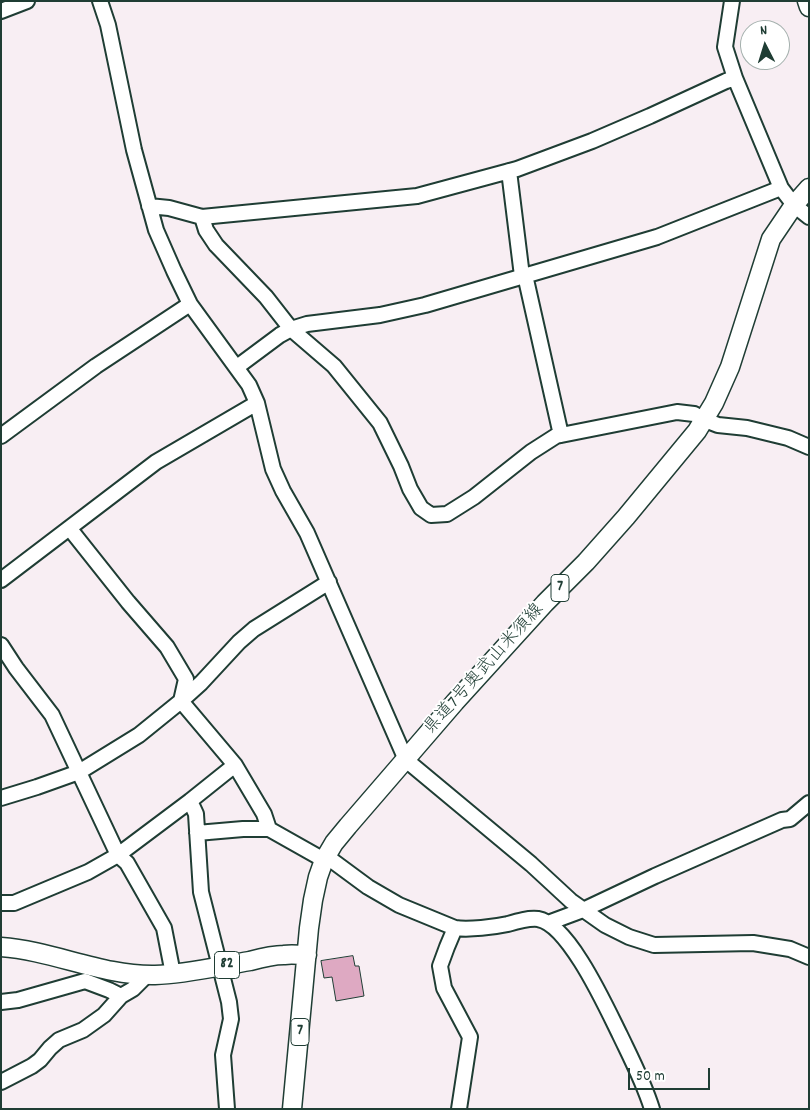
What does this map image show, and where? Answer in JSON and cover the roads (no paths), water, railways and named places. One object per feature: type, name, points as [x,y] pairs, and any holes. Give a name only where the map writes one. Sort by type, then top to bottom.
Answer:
[{"type":"main road","points":[[807,1],[809,7]]},
{"type":"main road","name":"県道7号奥武山米須線","points":[[292,1109],[313,900],[318,877],[325,858],[348,826],[455,702],[543,605],[586,562],[697,431],[714,403],[730,367],[771,240],[794,205],[809,188]]},
{"type":"main road","name":"82","points":[[1,947],[49,955],[87,974],[117,972],[147,975],[173,974],[282,954],[307,955]]},
{"type":"street","points":[[1,11],[27,1]]},
{"type":"street","points":[[732,1],[726,47],[735,78],[781,188],[794,205],[809,217]]},
{"type":"street","points":[[103,2],[134,150],[156,230],[190,304],[249,385],[257,402],[273,469],[307,533],[406,760],[531,864],[571,901],[605,925],[629,937],[654,945],[753,943],[790,949],[809,956]]},
{"type":"street","points":[[149,206],[169,208],[202,217],[417,196],[517,169],[592,141],[735,78]]},
{"type":"street","points":[[509,171],[523,276],[561,435]]},
{"type":"street","points":[[237,367],[291,329],[307,324],[380,315],[424,305],[657,237],[781,188]]},
{"type":"street","points":[[202,217],[206,230],[216,245],[266,297],[291,329],[334,366],[380,423],[410,489],[421,508],[430,515],[447,514],[474,497],[531,452],[556,436],[677,412],[694,414],[704,420],[718,424],[747,428],[788,438],[809,448]]},
{"type":"street","points":[[1,436],[96,366],[190,304]]},
{"type":"street","points":[[1,580],[156,462],[257,402]]},
{"type":"street","points":[[70,528],[128,602],[167,647],[186,679],[181,701]]},
{"type":"street","points":[[1,798],[78,772],[140,735],[201,683],[239,642],[254,629],[329,582]]},
{"type":"street","points":[[1,645],[52,715],[118,855],[127,863],[164,928],[173,974]]},
{"type":"street","points":[[181,701],[236,765],[264,814],[269,829]]},
{"type":"street","points":[[1,902],[14,903],[88,872],[118,855],[236,765]]},
{"type":"street","points":[[190,801],[196,814],[201,892],[229,1002],[231,1019],[223,1055],[227,1109]]},
{"type":"street","points":[[548,923],[583,910],[782,820],[790,819],[809,803]]},
{"type":"street","points":[[198,833],[269,829],[325,858],[399,905],[455,928],[464,929],[538,919],[548,923],[566,940],[590,975],[633,1061],[648,1094],[652,1109]]},
{"type":"street","points":[[455,928],[440,966],[444,988],[470,1037],[459,1109]]},
{"type":"street","points":[[1,1002],[18,1000],[87,974],[121,996]]},
{"type":"street","points":[[1,1082],[32,1066],[59,1040],[83,1030],[104,1015],[121,996],[133,990],[147,975]]}]
